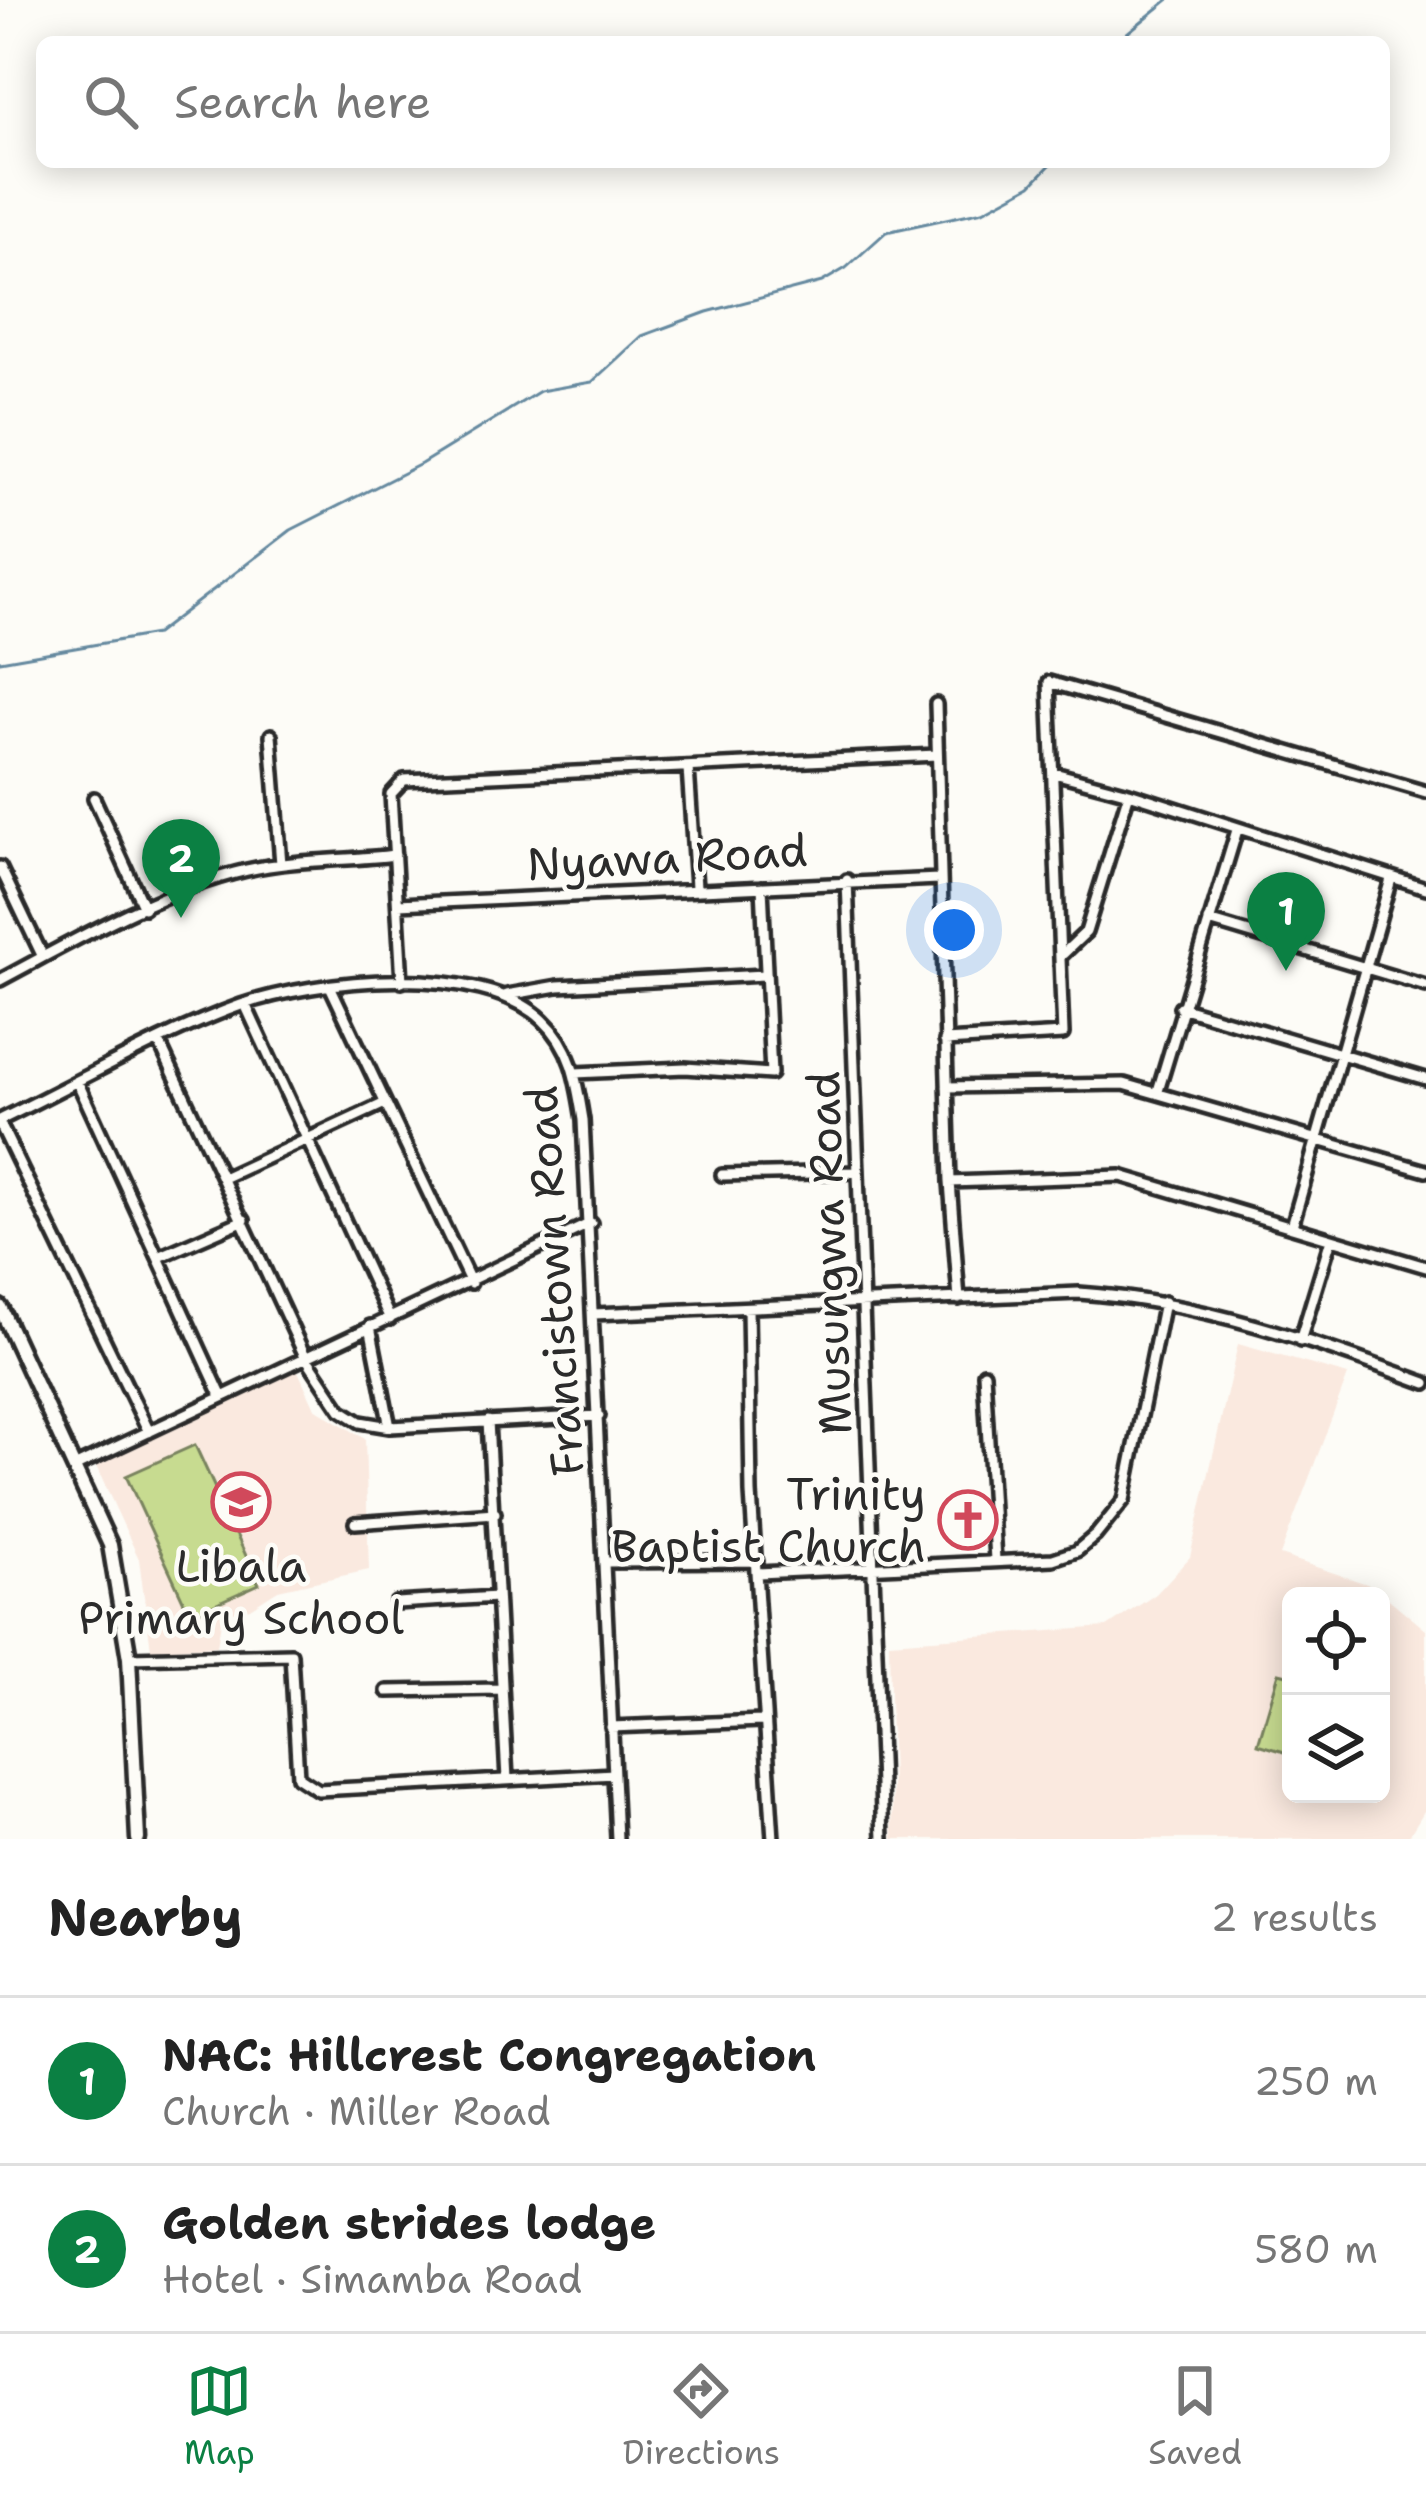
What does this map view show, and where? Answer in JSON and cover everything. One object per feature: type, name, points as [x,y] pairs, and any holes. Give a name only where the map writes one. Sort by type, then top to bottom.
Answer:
[{"type":"street","points":[[945,1041],[1064,1034],[1049,682],[1426,792]]},
{"type":"street","points":[[936,704],[950,1182],[959,1299]]},
{"type":"street","points":[[271,735],[281,864]]},
{"type":"street","points":[[402,982],[391,794],[404,780],[937,755]]},
{"type":"street","points":[[688,769],[696,887]]},
{"type":"street","points":[[1054,773],[1426,888]]},
{"type":"street","points":[[1063,954],[1086,932],[1129,793]]},
{"type":"street","points":[[94,798],[144,908]]},
{"type":"street","points":[[1158,1091],[1237,830]]},
{"type":"street","points":[[0,980],[144,908],[226,875],[281,864],[395,855]]},
{"type":"street","points":[[0,867],[44,957]]},
{"type":"street","name":"Nyawa Road","points":[[398,904],[939,879]]},
{"type":"street","points":[[1292,1226],[1312,1139],[1391,879]]},
{"type":"street","name":"Musungwa Road","points":[[847,880],[883,1839]]},
{"type":"street","points":[[575,1073],[685,1069],[771,1074],[762,886]]},
{"type":"street","points":[[1209,922],[1426,986]]},
{"type":"street","points":[[505,995],[558,986],[764,976]]},
{"type":"street","name":"Francistown Road","points":[[0,1122],[245,1004],[331,988],[402,982],[453,984],[505,995],[545,1022],[575,1073],[591,1223],[617,1839]]},
{"type":"street","points":[[331,988],[382,1104],[471,1283]]},
{"type":"street","points":[[245,1004],[390,1319]]},
{"type":"street","points":[[1180,1006],[1426,1079]]},
{"type":"street","points":[[159,1042],[305,1356],[341,1410],[359,1422],[390,1427],[599,1416]]},
{"type":"street","points":[[947,1087],[1114,1082],[1426,1171]]},
{"type":"street","points":[[78,1083],[221,1396]]},
{"type":"street","points":[[223,1178],[382,1104]]},
{"type":"street","points":[[0,1122],[149,1432]]},
{"type":"street","points":[[722,1175],[857,1172]]},
{"type":"street","points":[[950,1182],[1121,1176],[1426,1268]]},
{"type":"street","points":[[159,1258],[244,1220]]},
{"type":"street","points":[[76,1466],[591,1223]]},
{"type":"street","points":[[1300,1342],[1331,1239]]},
{"type":"street","points":[[594,1314],[1079,1293],[1164,1302],[1426,1383]]},
{"type":"street","points":[[605,1562],[874,1568],[1053,1559],[1077,1551],[1124,1500],[1164,1302]]},
{"type":"street","points":[[0,1306],[110,1545],[129,1658],[138,1839]]},
{"type":"street","points":[[748,1308],[762,1721],[773,1839]]},
{"type":"street","points":[[370,1327],[390,1427]]},
{"type":"street","points":[[984,1373],[995,1561]]},
{"type":"street","points":[[488,1420],[507,1779]]},
{"type":"street","points":[[355,1523],[495,1513]]},
{"type":"street","points":[[397,1603],[497,1597]]},
{"type":"street","points":[[129,1658],[291,1654],[297,1769],[307,1787],[614,1774]]},
{"type":"street","points":[[388,1691],[501,1689]]},
{"type":"street","points":[[611,1727],[762,1721]]},
{"type":"shaded area","points":[[1238,1344],[1348,1375],[1280,1555],[1374,1587],[1282,1587],[1282,1803],[1390,1803],[1390,1600],[1426,1630],[1426,1808],[1407,1839],[893,1839],[889,1642],[1107,1627],[1156,1594],[1190,1557]]},
{"type":"shaded area","name":"Libala Primary School","points":[[297,1369],[315,1408],[365,1439],[369,1570],[278,1590],[250,1608],[222,1615],[217,1646],[151,1649],[139,1559],[96,1466]]},
{"type":"green space","points":[[195,1445],[259,1584],[190,1615],[126,1476]]},
{"type":"green space","points":[[1279,1673],[1282,1674],[1282,1751],[1258,1744]]},
{"type":"waterway","points":[[1123,36],[1168,0]]},
{"type":"waterway","points":[[0,661],[156,634],[291,530],[421,464],[540,391],[592,382],[642,336],[707,312],[822,282],[846,268],[886,232],[983,211],[1031,185],[1047,168]]},
{"type":"place","name":"Golden strides lodge","points":[[181,918]]},
{"type":"place","name":"NAC: Hillcrest Congregation","points":[[1286,971]]},
{"type":"place","name":"Libala Primary School","points":[[241,1502]]},
{"type":"place","name":"Trinity Baptist Church","points":[[968,1520]]}]
